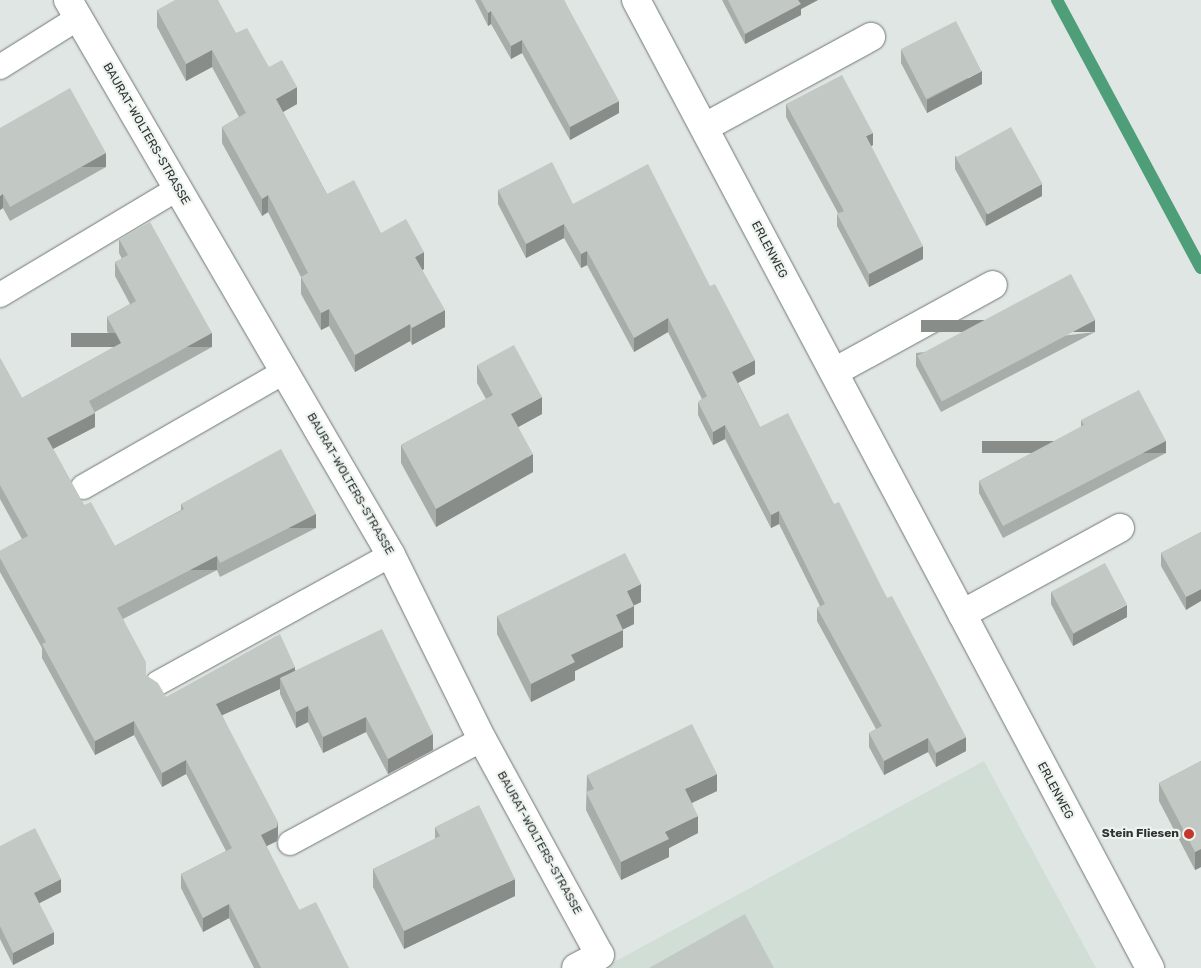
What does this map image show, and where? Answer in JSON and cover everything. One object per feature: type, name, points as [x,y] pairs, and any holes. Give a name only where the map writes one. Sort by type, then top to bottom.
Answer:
[{"type":"street","name":"ERLENWEG","points":[[636,0],[1150,968]]},
{"type":"street","name":"BAURAT-WOLTERS-STRASSE","points":[[73,9],[391,555],[482,739],[600,955],[576,968]]},
{"type":"street","points":[[705,127],[871,37]]},
{"type":"street","points":[[834,372],[992,285]]},
{"type":"street","points":[[962,614],[1120,528]]},
{"type":"lane","points":[[0,67],[73,9]]},
{"type":"lane","points":[[0,295],[177,188]]},
{"type":"lane","points":[[83,487],[284,372]]},
{"type":"lane","points":[[158,683],[391,555]]},
{"type":"lane","points":[[290,844],[482,739]]},
{"type":"shaded area","points":[[984,761],[1096,968],[603,968]]},
{"type":"building","points":[[175,0],[218,0],[236,33],[247,28],[269,67],[282,60],[297,87],[276,99],[327,194],[354,180],[381,233],[406,219],[424,252],[415,257],[445,310],[412,328],[410,324],[355,355],[329,309],[321,313],[301,277],[308,273],[268,195],[262,199],[222,127],[246,113],[212,50],[186,64],[157,10]]},
{"type":"building","points":[[481,0],[564,0],[619,101],[570,127],[522,40],[511,46],[491,11],[488,13]]},
{"type":"building","points":[[728,0],[798,0],[801,4],[745,34]]},
{"type":"building","points":[[956,21],[981,71],[926,99],[901,49]]},
{"type":"building","points":[[842,75],[873,133],[866,136],[923,246],[869,274],[837,214],[844,211],[786,104]]},
{"type":"building","points":[[70,88],[106,153],[10,207],[3,194],[0,196],[0,128]]},
{"type":"building","points":[[1011,127],[1043,184],[987,214],[956,158]]},
{"type":"building","points":[[552,162],[573,204],[648,164],[710,286],[715,284],[755,360],[732,372],[760,427],[788,413],[834,504],[839,502],[887,598],[892,596],[966,737],[936,753],[928,738],[884,761],[869,733],[882,726],[817,608],[825,604],[779,511],[771,515],[725,425],[713,432],[698,402],[707,396],[668,318],[634,338],[587,251],[581,254],[564,224],[526,244],[498,190]]},
{"type":"building","points":[[150,222],[212,333],[89,401],[95,413],[47,438],[84,505],[91,502],[115,546],[184,509],[181,504],[281,449],[316,514],[220,563],[217,556],[117,608],[146,662],[146,675],[158,683],[166,697],[280,634],[295,667],[216,704],[278,822],[277,827],[261,835],[299,910],[316,902],[349,968],[261,968],[229,904],[203,918],[181,874],[232,848],[186,760],[162,773],[134,721],[95,741],[42,644],[46,642],[0,558],[0,551],[28,536],[0,485],[0,358],[22,398],[121,343],[107,317],[136,301],[115,262],[128,255],[119,239]]},
{"type":"building","points":[[1071,274],[1095,320],[942,402],[917,356]]},
{"type":"building","points":[[514,345],[542,397],[511,414],[533,454],[436,509],[401,445],[493,395],[477,365]]},
{"type":"building","points":[[1139,390],[1166,441],[1003,526],[979,481],[1084,425],[1081,420]]},
{"type":"building","points":[[1201,532],[1201,589],[1186,597],[1161,553]]},
{"type":"building","points":[[625,553],[641,584],[627,591],[634,606],[616,615],[623,630],[571,655],[575,662],[531,684],[497,616]]},
{"type":"building","points":[[1105,563],[1127,604],[1073,633],[1051,592]]},
{"type":"building","points":[[382,629],[433,734],[388,759],[366,717],[323,737],[308,706],[296,712],[280,678]]},
{"type":"building","points":[[692,724],[717,774],[685,789],[698,816],[665,832],[669,839],[621,862],[586,792],[594,789],[587,775]]},
{"type":"building","name":"Stein Fliesen","points":[[1201,761],[1201,849],[1195,852],[1159,783]]},
{"type":"building","points":[[479,805],[515,879],[404,931],[373,869],[440,836],[435,827]]},
{"type":"building","points":[[35,828],[61,879],[34,893],[54,932],[13,953],[0,926],[0,846]]},
{"type":"building","points":[[745,914],[774,968],[649,968]]},
{"type":"waterway","points":[[1057,0],[1201,268]]},
{"type":"place","name":"Stein Fliesen","points":[[1189,834]]}]
